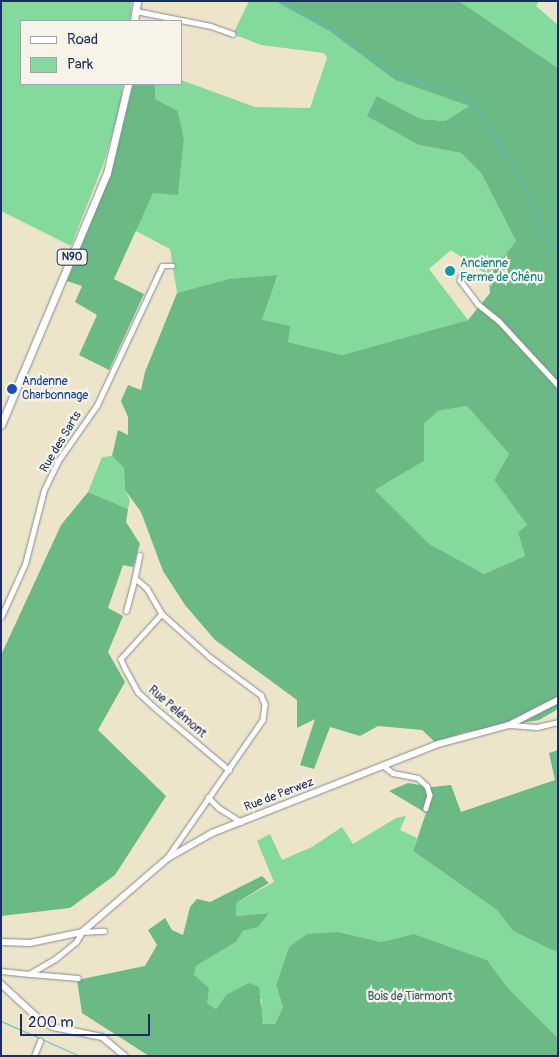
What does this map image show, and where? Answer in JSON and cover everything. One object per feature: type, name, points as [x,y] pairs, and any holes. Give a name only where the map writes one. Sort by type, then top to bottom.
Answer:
[{"type":"main road","points":[[134,20],[137,1]]},
{"type":"main road","name":"N90","points":[[1,425],[107,173],[128,85]]},
{"type":"street","points":[[136,11],[181,20]]},
{"type":"street","points":[[182,20],[211,26],[233,34]]},
{"type":"street","name":"Rue des Sarts","points":[[1,617],[25,564],[48,483],[58,461],[97,405],[162,266],[173,266]]},
{"type":"street","points":[[462,275],[460,280],[478,304],[499,321],[558,386]]},
{"type":"street","points":[[126,611],[136,578],[140,555]]},
{"type":"street","points":[[136,578],[147,588],[162,614],[210,658],[261,695],[265,704],[263,720],[230,770],[208,797],[168,858]]},
{"type":"street","name":"Rue Pelémont","points":[[162,614],[121,659],[126,670],[149,702],[230,770]]},
{"type":"street","name":"Rue de Perwez","points":[[82,932],[168,858],[241,822],[438,744],[509,725],[558,700]]},
{"type":"street","name":"Rue de Perwez","points":[[509,725],[537,727],[558,722]]},
{"type":"street","points":[[384,766],[393,773],[418,778],[427,786],[430,795],[426,808]]},
{"type":"street","points":[[208,797],[219,808],[241,822]]},
{"type":"street","name":"Rue de Perwez","points":[[1,942],[30,943],[82,932],[104,931]]},
{"type":"street","points":[[31,974],[55,959],[76,942],[82,932]]},
{"type":"street","points":[[1,971],[78,978]]},
{"type":"street","points":[[1,984],[40,1020],[54,1027],[102,1037],[125,1056]]},
{"type":"street","points":[[34,1056],[40,1041]]},
{"type":"green space","points":[[1,1],[132,1],[130,20],[20,20],[20,85],[123,85],[120,107],[104,162],[71,246],[1,211]]},
{"type":"green space","points":[[249,1],[275,1],[329,31],[395,80],[469,106],[445,121],[421,119],[377,96],[419,145],[461,153],[481,173],[516,241],[489,276],[451,250],[429,269],[468,320],[342,355],[288,342],[262,320],[278,276],[228,279],[177,293],[170,249],[134,230],[153,193],[178,194],[184,139],[178,111],[155,99],[155,85],[182,85],[182,80],[255,107],[310,108],[327,58],[324,53],[261,45],[233,34]]},
{"type":"green space","points":[[275,1],[459,1],[558,68],[558,709],[539,720],[466,732],[435,742],[422,730],[378,726],[360,736],[330,727],[314,769],[300,765],[315,719],[297,728],[297,700],[215,640],[185,605],[163,571],[141,512],[125,490],[124,468],[112,456],[118,430],[128,435],[128,417],[121,401],[128,385],[141,390],[145,372],[177,293],[228,279],[278,275],[262,320],[290,326],[288,342],[342,355],[468,320],[490,293],[489,276],[516,241],[481,173],[461,153],[419,145],[367,116],[377,96],[421,119],[445,121],[469,106],[395,80],[329,31]],"holes":[[[467,406],[509,454],[494,480],[527,525],[518,532],[525,556],[484,574],[429,544],[375,490],[424,461],[424,424],[438,411]]]},
{"type":"green space","points":[[459,1],[539,1],[536,6],[558,25],[558,68]]},
{"type":"green space","points":[[133,85],[155,85],[155,99],[178,111],[184,139],[178,195],[153,193],[114,279],[144,294],[109,370],[79,355],[97,315],[75,302],[82,286],[67,281],[108,180]]},
{"type":"green space","points":[[467,406],[509,454],[494,480],[527,525],[518,532],[525,556],[484,574],[429,545],[375,490],[424,461],[424,424],[438,411]]},
{"type":"green space","points":[[112,456],[124,468],[125,490],[130,500],[128,509],[88,492],[102,457]]},
{"type":"green space","points":[[88,492],[128,509],[126,522],[140,544],[133,567],[123,565],[108,608],[123,616],[108,652],[125,682],[98,730],[166,796],[115,875],[70,908],[1,916],[2,653],[61,525]]},
{"type":"green space","points":[[558,750],[558,951],[555,951],[513,931],[497,910],[413,851],[426,813],[389,791],[408,783],[432,787],[451,785],[461,812],[555,780],[549,753]]},
{"type":"green space","points":[[406,816],[400,830],[417,838],[413,851],[497,910],[513,931],[558,951],[558,1038],[508,988],[487,960],[414,934],[381,942],[340,932],[289,947],[276,985],[283,1007],[275,1024],[264,1024],[260,1015],[262,999],[226,995],[216,1009],[207,1003],[194,975],[196,966],[236,942],[243,931],[258,927],[268,913],[236,916],[236,903],[274,882],[257,841],[270,834],[282,860],[312,847],[342,827],[353,844],[396,818]]},
{"type":"green space","name":"Bois de Tiarmont","points":[[262,876],[269,883],[236,903],[236,916],[269,913],[258,927],[243,931],[236,942],[196,966],[194,975],[209,988],[207,1003],[216,1009],[226,995],[249,983],[259,987],[263,1024],[275,1024],[283,1007],[276,985],[289,947],[307,934],[339,932],[381,942],[414,934],[487,960],[508,988],[558,1038],[558,1056],[149,1056],[82,1013],[77,980],[145,966],[157,945],[148,930],[165,918],[172,930],[183,935],[190,907],[197,899],[210,902]]},
{"type":"waterway","points":[[280,1],[328,28],[362,54],[372,56],[393,74],[463,94],[478,111],[531,198],[542,232],[551,248],[558,252]]},
{"type":"waterway","points":[[1,1021],[80,1056]]},
{"type":"place","name":"Ancienne Ferme de Chênu","points":[[450,271]]},
{"type":"place","name":"Andenne Charbonnage","points":[[12,389]]}]
